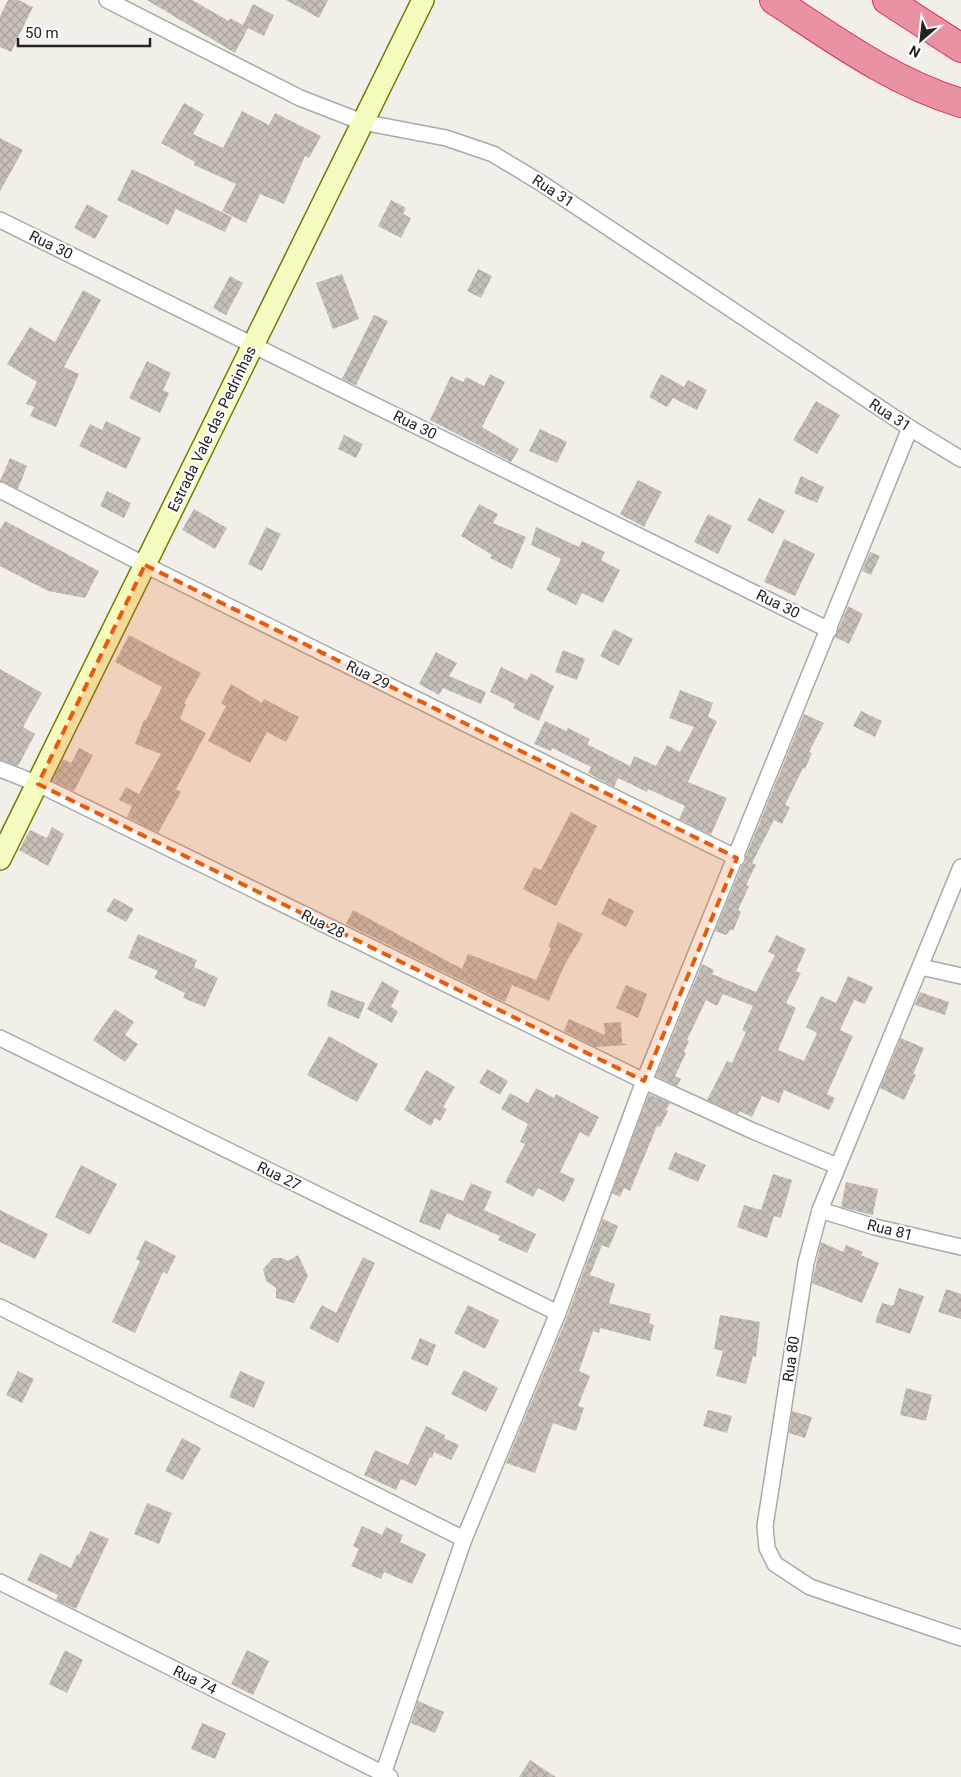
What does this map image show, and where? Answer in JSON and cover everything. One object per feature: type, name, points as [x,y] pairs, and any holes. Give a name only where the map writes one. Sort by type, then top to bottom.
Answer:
[{"type":"highway","points":[[774,0],[852,52],[893,76],[938,96],[961,102]]},
{"type":"highway","points":[[887,0],[961,48]]},
{"type":"main road","name":"Estrada Vale das Pedrinhas","points":[[0,859],[423,0]]},
{"type":"street","name":"Rua 31","points":[[107,0],[300,98],[362,122],[446,138],[493,154],[541,183],[910,428],[961,459]]},
{"type":"street","name":"Rua 30","points":[[0,220],[829,630]]},
{"type":"street","points":[[387,1775],[464,1539],[558,1313],[644,1081],[910,428]]},
{"type":"street","name":"Rua 29","points":[[0,490],[146,565],[736,858]]},
{"type":"street","name":"Rua 28","points":[[0,769],[38,784],[644,1081]]},
{"type":"street","name":"Rua 80","points":[[961,867],[922,967],[820,1210],[806,1263],[765,1526],[767,1548],[775,1564],[810,1587],[961,1638]]},
{"type":"street","points":[[922,967],[961,976]]},
{"type":"street","name":"Rua 27","points":[[0,1038],[558,1313]]},
{"type":"street","points":[[644,1081],[753,1131],[837,1166]]},
{"type":"street","name":"Rua 81","points":[[820,1210],[875,1227],[961,1247]]},
{"type":"street","points":[[0,1307],[464,1539]]},
{"type":"street","name":"Rua 74","points":[[0,1582],[387,1775]]},
{"type":"highlighted area","points":[[145,565],[737,858],[644,1081],[38,784]]},
{"type":"building","points":[[8,0],[18,0],[33,7],[11,52],[0,47],[0,16]]},
{"type":"building","points":[[147,0],[192,0],[229,21],[230,18],[243,25],[253,4],[274,15],[264,36],[248,28],[235,53]]},
{"type":"building","points":[[286,0],[328,0],[319,18]]},
{"type":"building","points":[[184,103],[204,114],[193,134],[223,148],[242,111],[269,125],[275,113],[321,136],[309,158],[305,156],[284,204],[260,194],[246,223],[222,211],[236,184],[194,165],[195,162],[161,143]]},
{"type":"building","points":[[0,138],[23,150],[0,191]]},
{"type":"building","points":[[132,169],[232,217],[225,232],[176,209],[168,225],[117,200]]},
{"type":"building","points":[[391,200],[406,208],[403,214],[411,218],[401,238],[378,226]]},
{"type":"building","points":[[87,204],[108,216],[95,239],[74,228]]},
{"type":"building","points":[[478,269],[492,276],[481,298],[467,291]]},
{"type":"building","points":[[342,274],[359,319],[333,329],[316,283]]},
{"type":"building","points":[[230,276],[243,283],[226,315],[213,308]]},
{"type":"building","points":[[83,290],[101,300],[64,367],[79,374],[56,427],[30,416],[34,407],[26,404],[37,382],[7,364],[30,327],[55,342]]},
{"type":"building","points":[[374,315],[388,321],[356,385],[342,379]]},
{"type":"building","points":[[147,361],[171,373],[163,390],[169,393],[160,413],[129,398]]},
{"type":"building","points":[[490,374],[505,382],[482,427],[519,449],[511,462],[430,420],[451,376],[463,382],[466,377],[484,386]]},
{"type":"building","points":[[661,374],[684,387],[688,380],[707,390],[697,410],[673,398],[667,407],[649,397]]},
{"type":"building","points":[[816,401],[840,415],[817,454],[793,440]]},
{"type":"building","points":[[106,421],[141,438],[126,469],[79,446],[90,424],[102,430]]},
{"type":"building","points":[[540,429],[567,442],[557,463],[529,451]]},
{"type":"building","points":[[344,435],[363,444],[356,458],[338,449]]},
{"type":"building","points":[[10,458],[27,466],[18,489],[0,481]]},
{"type":"building","points":[[801,476],[824,487],[817,503],[794,493]]},
{"type":"building","points":[[638,480],[662,492],[644,527],[620,514]]},
{"type":"building","points":[[107,491],[131,503],[124,518],[100,506]]},
{"type":"building","points":[[759,498],[785,511],[773,534],[747,520]]},
{"type":"building","points":[[479,504],[498,514],[493,523],[526,537],[512,569],[490,558],[492,555],[461,536]]},
{"type":"building","points":[[194,509],[227,528],[215,549],[182,530]]},
{"type":"building","points":[[708,514],[732,526],[718,554],[694,542]]},
{"type":"building","points":[[5,521],[99,571],[85,598],[48,591],[0,566],[0,530]]},
{"type":"building","points":[[266,527],[281,534],[262,571],[248,564]]},
{"type":"building","points":[[536,527],[579,547],[582,541],[605,552],[601,560],[620,570],[603,603],[582,593],[576,605],[546,590],[561,559],[531,545]]},
{"type":"building","points":[[784,539],[815,554],[795,596],[764,582]]},
{"type":"building","points":[[870,552],[880,556],[871,575],[862,571]]},
{"type":"building","points":[[848,606],[863,614],[849,644],[835,637]]},
{"type":"building","points":[[614,629],[633,639],[619,666],[600,656]]},
{"type":"building","points":[[129,635],[201,673],[184,704],[186,704],[180,719],[206,733],[176,789],[181,792],[158,833],[127,817],[132,806],[119,800],[126,787],[139,794],[161,754],[135,744],[144,720],[146,720],[162,687],[115,662]]},
{"type":"building","points":[[563,650],[585,659],[577,680],[555,672]]},
{"type":"building","points":[[436,652],[457,663],[449,676],[486,692],[481,704],[443,688],[439,695],[419,684]]},
{"type":"building","points":[[501,667],[527,680],[531,673],[554,686],[539,721],[513,708],[515,704],[490,692]]},
{"type":"building","points":[[0,669],[42,693],[23,727],[35,734],[18,766],[0,760]]},
{"type":"building","points":[[231,684],[262,703],[264,699],[299,717],[286,742],[267,732],[250,763],[208,741],[226,706],[221,703]]},
{"type":"building","points":[[680,690],[713,703],[708,717],[717,721],[688,782],[727,798],[711,835],[679,819],[685,806],[648,789],[647,792],[618,778],[614,787],[588,773],[591,767],[552,748],[551,751],[534,744],[545,721],[566,731],[568,728],[590,739],[587,744],[630,766],[634,756],[656,766],[667,745],[680,752],[694,727],[669,718]]},
{"type":"building","points":[[861,711],[882,721],[875,737],[853,726]]},
{"type":"building","points":[[804,714],[824,723],[809,752],[812,753],[805,769],[803,768],[785,805],[790,807],[782,824],[774,820],[752,863],[756,865],[746,885],[749,886],[738,910],[741,912],[733,931],[731,929],[726,935],[715,931],[742,866],[746,862],[746,856]]},
{"type":"building","points":[[79,748],[93,755],[74,791],[52,781],[63,759],[71,763]]},
{"type":"building","points":[[571,812],[597,826],[556,906],[523,889],[534,867],[541,870]]},
{"type":"building","points":[[52,827],[64,834],[48,866],[19,850],[30,830],[47,838]]},
{"type":"building","points":[[114,898],[134,909],[126,922],[106,911]]},
{"type":"building","points":[[609,898],[634,911],[626,927],[601,914]]},
{"type":"building","points":[[353,910],[462,969],[468,954],[536,980],[551,948],[548,947],[558,922],[583,934],[564,966],[549,1001],[512,985],[505,1002],[346,924]]},
{"type":"building","points":[[138,934],[197,960],[194,967],[218,978],[205,1007],[183,998],[185,993],[154,978],[158,971],[128,958]]},
{"type":"building","points":[[776,935],[806,949],[796,971],[801,973],[786,1003],[796,1008],[778,1050],[804,1061],[817,1033],[806,1027],[821,996],[836,1003],[848,976],[873,987],[865,1004],[854,1000],[840,1030],[853,1036],[827,1094],[835,1098],[829,1110],[784,1090],[779,1103],[762,1096],[752,1117],[739,1111],[738,1114],[707,1100],[727,1061],[732,1063],[746,1032],[742,1030],[753,1006],[723,994],[717,1006],[706,1000],[687,1040],[689,1041],[684,1052],[686,1053],[675,1076],[681,1079],[677,1086],[656,1076],[702,964],[714,970],[712,974],[756,992],[775,955],[768,952]]},
{"type":"building","points":[[382,981],[399,991],[391,1007],[398,1011],[392,1023],[367,1009]]},
{"type":"building","points":[[626,985],[647,994],[638,1018],[616,1008]]},
{"type":"building","points":[[331,990],[365,1003],[359,1019],[327,1006]]},
{"type":"building","points":[[920,992],[949,1002],[945,1015],[915,1005]]},
{"type":"building","points":[[115,1009],[134,1022],[125,1035],[138,1044],[125,1062],[93,1040]]},
{"type":"building","points":[[569,1019],[605,1035],[604,1023],[621,1022],[622,1043],[627,1045],[595,1047],[564,1031]]},
{"type":"building","points":[[329,1036],[378,1064],[357,1102],[307,1075]]},
{"type":"building","points":[[901,1038],[924,1048],[913,1074],[916,1075],[904,1100],[880,1088]]},
{"type":"building","points":[[487,1069],[508,1081],[500,1095],[479,1083]]},
{"type":"building","points":[[426,1070],[455,1087],[443,1107],[447,1109],[440,1121],[435,1118],[431,1126],[404,1110]]},
{"type":"building","points":[[536,1088],[554,1098],[556,1094],[599,1117],[589,1137],[580,1132],[560,1172],[575,1179],[564,1202],[538,1188],[533,1197],[505,1182],[525,1144],[520,1142],[528,1124],[501,1109],[510,1093],[528,1103]]},
{"type":"building","points":[[649,1094],[670,1103],[666,1110],[668,1111],[660,1127],[657,1126],[630,1191],[624,1188],[620,1197],[612,1193]]},
{"type":"building","points":[[675,1152],[706,1165],[698,1182],[668,1169]]},
{"type":"building","points":[[81,1165],[117,1184],[90,1235],[55,1217]]},
{"type":"building","points":[[773,1174],[792,1180],[781,1218],[774,1216],[767,1238],[737,1227],[744,1205],[761,1210]]},
{"type":"building","points":[[846,1182],[878,1189],[873,1215],[841,1207]]},
{"type":"building","points":[[471,1183],[492,1192],[484,1210],[536,1234],[527,1253],[498,1240],[500,1236],[447,1213],[440,1230],[419,1222],[431,1189],[463,1201]]},
{"type":"building","points":[[0,1210],[48,1234],[35,1259],[0,1242]]},
{"type":"building","points":[[603,1219],[618,1226],[609,1248],[602,1245],[590,1275],[615,1284],[609,1303],[651,1314],[649,1323],[654,1325],[650,1341],[600,1328],[599,1333],[593,1331],[579,1371],[590,1376],[578,1406],[584,1408],[576,1431],[553,1423],[535,1473],[506,1463],[567,1317]]},
{"type":"building","points":[[145,1240],[176,1256],[167,1274],[163,1272],[135,1333],[112,1322],[140,1261],[136,1259]]},
{"type":"building","points":[[821,1242],[843,1252],[846,1245],[863,1252],[861,1255],[879,1263],[862,1303],[812,1283]]},
{"type":"building","points":[[298,1255],[308,1276],[294,1303],[276,1298],[276,1288],[266,1281],[263,1269],[273,1258],[282,1258],[288,1261]]},
{"type":"building","points":[[363,1257],[375,1263],[338,1343],[309,1328],[322,1305],[336,1313]]},
{"type":"building","points":[[899,1288],[924,1296],[910,1334],[875,1322],[882,1303],[893,1306]]},
{"type":"building","points":[[946,1289],[961,1294],[961,1319],[938,1312]]},
{"type":"building","points":[[468,1305],[499,1320],[485,1349],[454,1333]]},
{"type":"building","points":[[720,1315],[760,1322],[756,1357],[753,1356],[746,1384],[716,1376],[723,1351],[714,1349]]},
{"type":"building","points":[[420,1338],[436,1345],[428,1366],[411,1359]]},
{"type":"building","points":[[464,1370],[498,1388],[486,1412],[451,1394]]},
{"type":"building","points":[[18,1371],[34,1379],[22,1403],[6,1395]]},
{"type":"building","points":[[240,1371],[265,1382],[254,1408],[229,1397]]},
{"type":"building","points":[[906,1388],[932,1395],[926,1421],[900,1415]]},
{"type":"building","points":[[708,1410],[732,1416],[727,1433],[703,1426]]},
{"type":"building","points":[[792,1411],[812,1417],[805,1438],[789,1433]]},
{"type":"building","points":[[426,1426],[445,1435],[444,1438],[459,1445],[451,1460],[434,1452],[416,1486],[401,1479],[396,1490],[364,1475],[375,1450],[408,1465]]},
{"type":"building","points":[[182,1438],[201,1448],[183,1480],[165,1471]]},
{"type":"building","points":[[147,1503],[172,1513],[159,1544],[134,1534]]},
{"type":"building","points":[[362,1526],[382,1535],[386,1527],[403,1535],[400,1542],[426,1554],[412,1584],[384,1572],[381,1579],[351,1566],[359,1549],[353,1546]]},
{"type":"building","points":[[90,1531],[109,1539],[76,1609],[56,1600],[58,1595],[27,1580],[40,1553],[71,1568]]},
{"type":"building","points":[[65,1650],[83,1660],[67,1693],[49,1684]]},
{"type":"building","points":[[247,1650],[269,1661],[253,1695],[231,1684]]},
{"type":"building","points":[[418,1701],[444,1712],[435,1733],[411,1723]]},
{"type":"building","points":[[202,1723],[226,1733],[215,1759],[191,1749]]},
{"type":"building","points":[[530,1760],[556,1777],[519,1777]]}]
